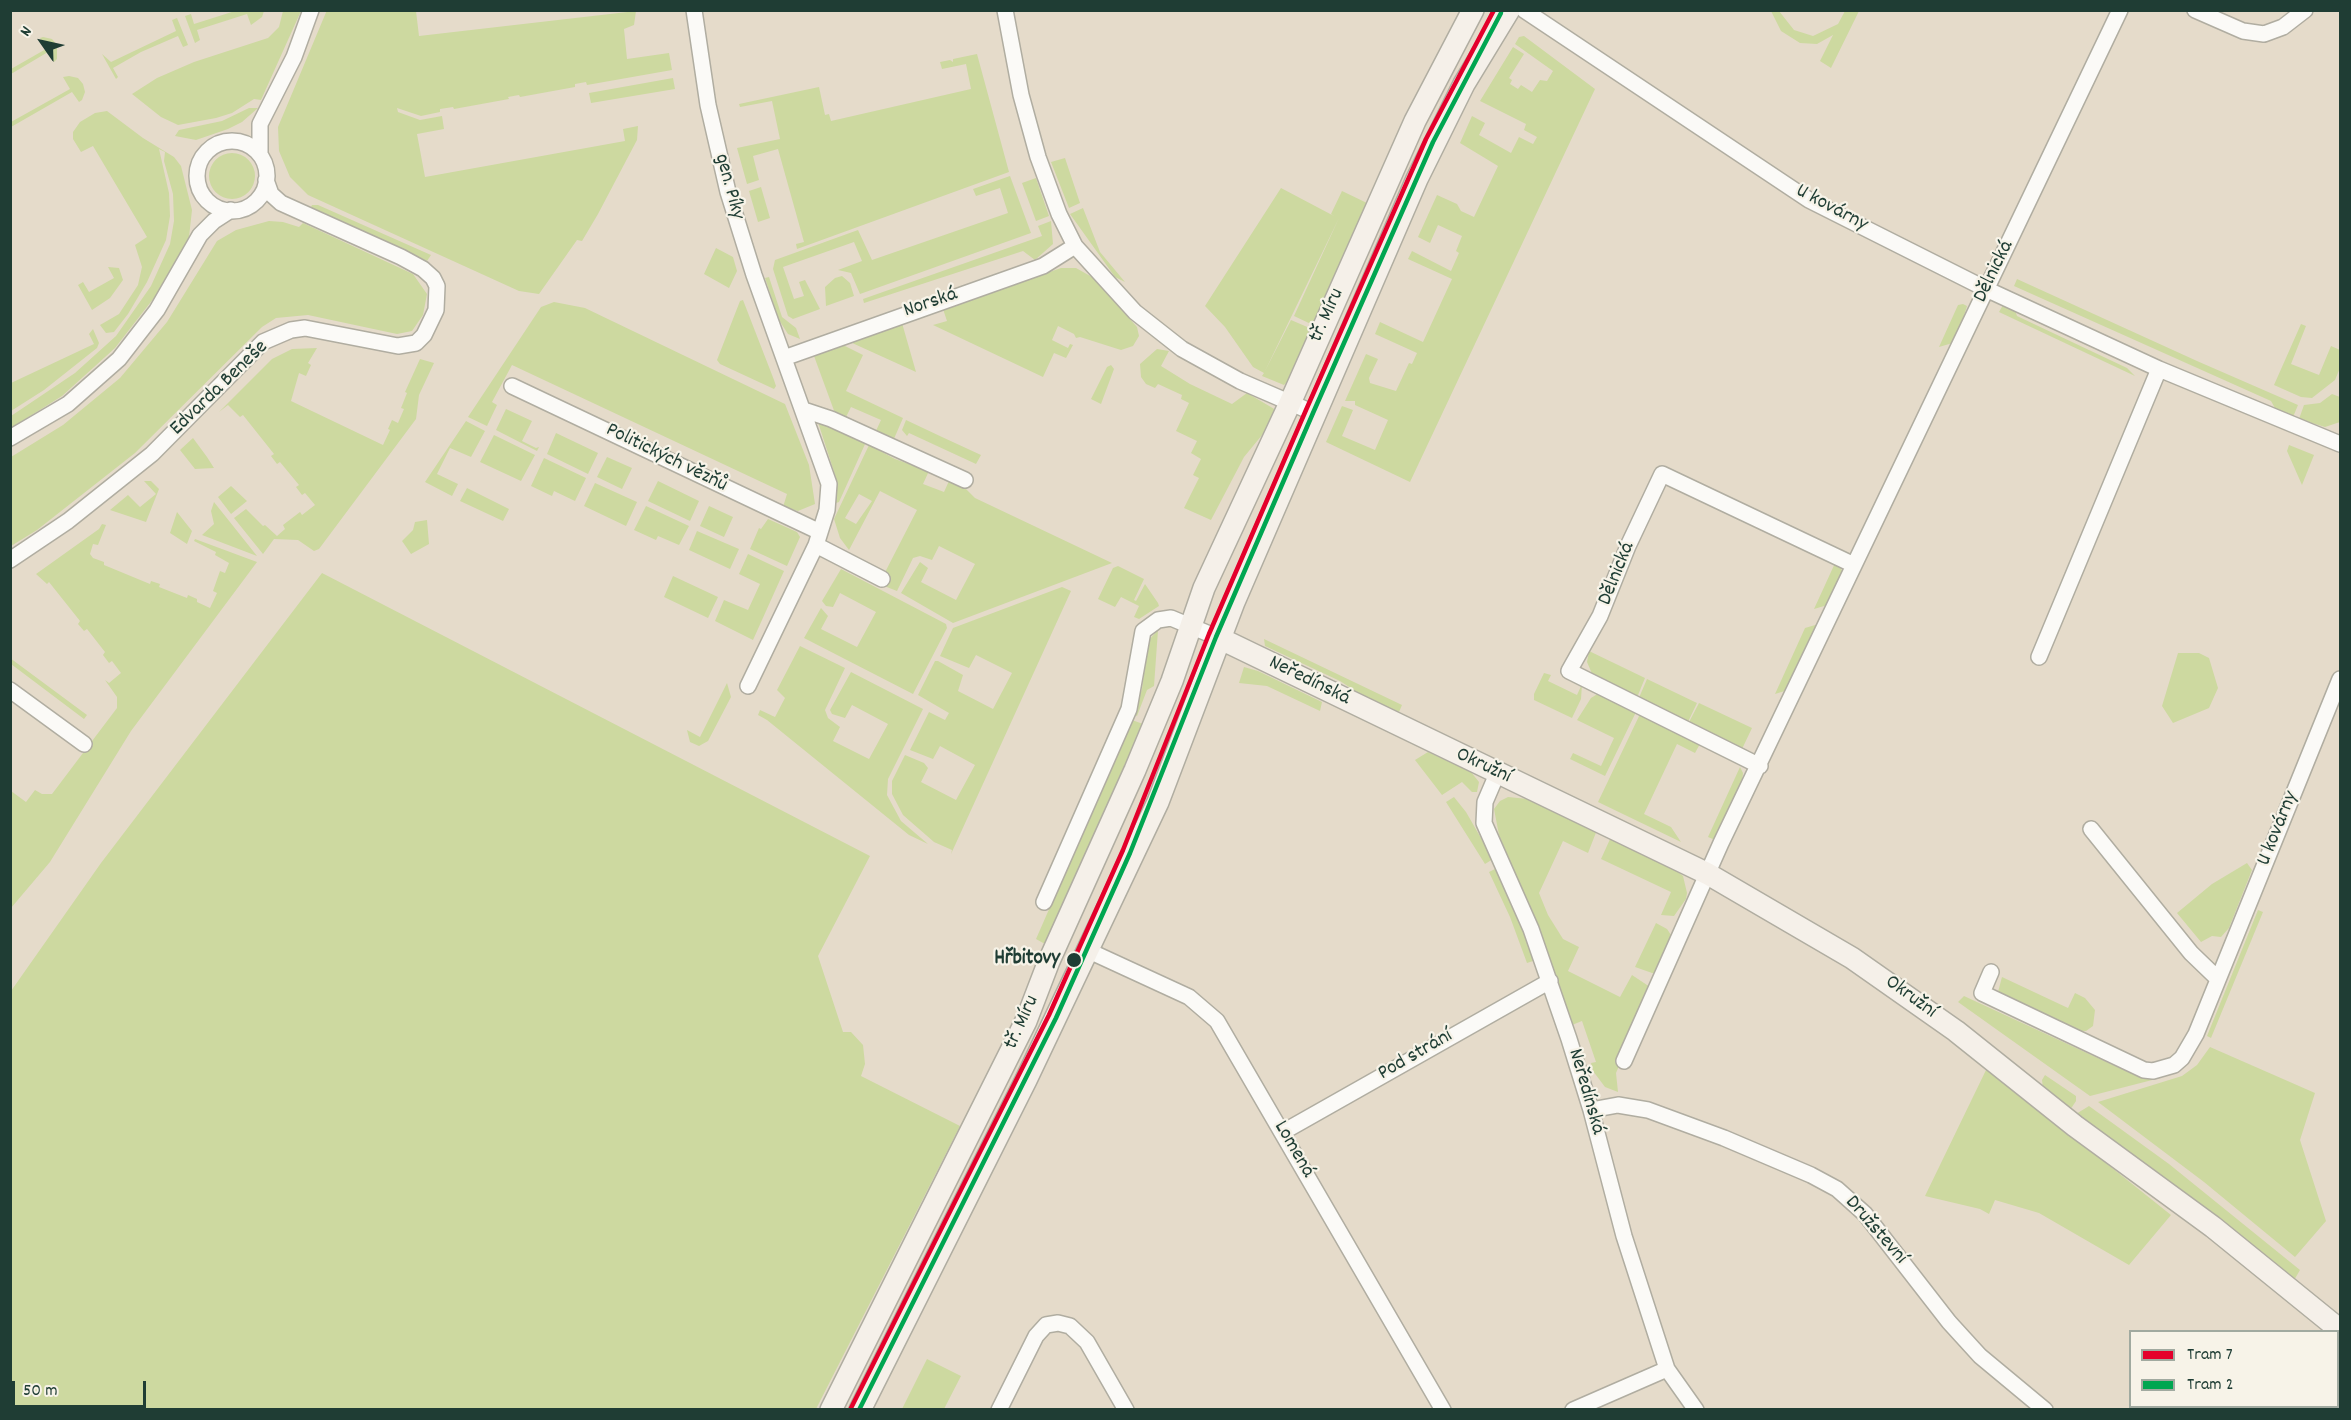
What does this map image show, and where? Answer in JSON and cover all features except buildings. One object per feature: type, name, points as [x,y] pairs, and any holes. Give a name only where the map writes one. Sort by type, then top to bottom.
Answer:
[{"type":"main road","name":"tř. Míru","points":[[831,1410],[1026,1021],[1049,961],[1135,770],[1228,536],[1290,403],[1415,121],[1473,10]]},
{"type":"main road","name":"tř. Míru","points":[[860,1410],[1026,1080],[1158,802],[1219,639],[1314,413],[1433,144],[1464,84],[1509,10]]},
{"type":"main road","name":"Neředínská","points":[[1219,639],[1431,742]]},
{"type":"main road","name":"Okružní","points":[[1431,742],[1708,874],[1852,958],[1917,1001],[2075,1126],[2213,1227],[2340,1330]]},
{"type":"street","points":[[286,206],[272,194],[266,180],[265,167],[260,155],[258,132],[262,119],[294,57],[311,10]]},
{"type":"street","name":"gen. Píky","points":[[694,10],[708,105],[728,192],[784,357]]},
{"type":"street","points":[[1005,10],[1021,95],[1038,157],[1059,214],[1075,246],[1129,306],[1164,337],[1208,365],[1314,413]]},
{"type":"street","name":"U kovárny","points":[[1524,10],[1809,200],[1986,289],[2159,369],[2340,444]]},
{"type":"street","name":"Dělnická","points":[[1624,1061],[1708,874],[2120,10]]},
{"type":"street","points":[[2195,10],[2243,32],[2264,34],[2283,27],[2305,10]]},
{"type":"street","points":[[200,235],[204,217],[203,196],[197,176],[203,157],[215,145],[234,141],[262,119]]},
{"type":"street","points":[[234,141],[245,144],[260,155]]},
{"type":"street","points":[[251,204],[261,194],[266,180]]},
{"type":"street","points":[[203,196],[214,206],[231,210]]},
{"type":"street","points":[[10,438],[68,404],[119,359],[157,310],[200,235],[214,221],[231,210],[251,204],[268,201],[286,206]]},
{"type":"street","name":"Edvarda Beneše","points":[[10,560],[68,521],[152,454],[264,342],[291,330],[305,328],[398,346],[416,342],[424,335],[436,310],[437,286],[433,278],[423,269],[401,258],[286,206]]},
{"type":"street","name":"Norská","points":[[784,357],[1043,266],[1075,246]]},
{"type":"street","points":[[748,686],[818,539],[827,510],[829,484],[784,357]]},
{"type":"street","points":[[2039,657],[2159,369]]},
{"type":"street","name":"Politických vězňů","points":[[512,386],[818,539],[882,579]]},
{"type":"street","points":[[804,410],[831,419],[965,480]]},
{"type":"street","name":"Dělnická","points":[[1760,766],[1569,671],[1600,616],[1628,546],[1662,474],[1854,565]]},
{"type":"street","points":[[1044,902],[1130,709],[1143,631],[1163,618],[1191,626],[1219,639]]},
{"type":"street","name":"U kovárny","points":[[1991,972],[1982,993],[2144,1070],[2153,1071],[2174,1065],[2182,1058],[2196,1034],[2340,679]]},
{"type":"street","points":[[10,690],[84,744]]},
{"type":"street","name":"Neředínská","points":[[1497,774],[1485,802],[1484,823],[1531,928],[1550,981],[1592,1110],[1624,1236],[1667,1369],[1696,1410]]},
{"type":"street","points":[[2091,829],[2191,953],[2218,979]]},
{"type":"street","name":"Lomená","points":[[1087,950],[1182,993],[1207,1010],[1216,1021],[1283,1132],[1443,1410]]},
{"type":"street","name":"Pod strání","points":[[1283,1132],[1550,981]]},
{"type":"street","name":"Družstevní","points":[[1592,1110],[1618,1105],[1648,1110],[1724,1138],[1811,1175],[1837,1189],[1865,1214],[1950,1322],[1980,1356],[2045,1410]]},
{"type":"street","points":[[999,1410],[1036,1336],[1046,1325],[1053,1323],[1070,1326],[1082,1335],[1126,1410]]},
{"type":"street","points":[[1573,1410],[1667,1369]]},
{"type":"green space","points":[[327,10],[416,11],[419,36],[636,11],[634,25],[624,29],[627,59],[669,53],[672,70],[587,85],[586,82],[575,84],[575,87],[508,97],[509,99],[454,109],[453,107],[440,109],[440,112],[421,116],[397,108],[398,112],[420,120],[442,116],[444,129],[417,134],[425,177],[625,141],[623,129],[638,126],[637,140],[598,214],[582,241],[577,240],[539,294],[519,291],[308,195],[290,177],[279,151],[278,127]]},
{"type":"green space","points":[[235,11],[264,11],[262,17],[251,25],[247,14],[197,30],[200,40],[195,43],[185,16],[191,14],[194,24]]},
{"type":"green space","points":[[283,11],[301,11],[261,100],[254,99],[232,113],[216,118],[178,125],[161,117],[132,94],[157,78],[194,62],[268,38],[279,27]]},
{"type":"green space","points":[[1771,11],[1779,11],[1794,30],[1813,36],[1838,24],[1845,11],[1859,11],[1831,68],[1820,61],[1833,35],[1817,44],[1800,43],[1781,31]]},
{"type":"green space","points":[[177,18],[188,45],[183,47],[178,36],[141,52],[113,68],[118,77],[116,79],[102,54],[111,62],[176,31],[172,20]]},
{"type":"green space","points":[[1524,36],[1595,89],[1410,482],[1326,442],[1342,406],[1353,410],[1342,436],[1375,450],[1388,420],[1355,405],[1355,401],[1345,401],[1366,354],[1378,359],[1369,378],[1370,383],[1396,391],[1409,363],[1412,364],[1417,353],[1375,334],[1380,322],[1423,342],[1452,279],[1408,259],[1412,251],[1451,271],[1459,253],[1456,251],[1462,236],[1438,225],[1430,243],[1418,237],[1437,195],[1457,204],[1461,211],[1474,217],[1498,166],[1460,143],[1472,116],[1485,123],[1479,135],[1511,153],[1519,137],[1533,144],[1537,137],[1524,130],[1526,124],[1480,101],[1513,47],[1524,54],[1509,78],[1512,80],[1510,84],[1518,89],[1521,85],[1532,92],[1540,80],[1547,81],[1553,71],[1515,44],[1519,37]]},
{"type":"green space","points":[[40,38],[52,39],[57,45],[57,59],[54,62],[48,52],[11,74],[11,69],[46,49]]},
{"type":"green space","points":[[977,54],[1009,172],[797,249],[796,244],[804,242],[778,149],[753,156],[759,180],[747,184],[737,148],[780,139],[772,101],[740,107],[739,104],[819,87],[825,115],[829,114],[831,121],[971,89],[966,64],[942,69],[940,62],[950,60],[953,62],[953,59]]},
{"type":"green space","points":[[63,77],[78,78],[83,84],[85,92],[82,100],[79,102],[72,92],[11,127],[11,122],[70,89]]},
{"type":"green space","points":[[673,78],[675,89],[591,103],[589,93]]},
{"type":"green space","points":[[249,108],[258,108],[242,122],[228,129],[196,140],[175,136],[179,130],[222,121]]},
{"type":"green space","points":[[107,111],[143,138],[174,157],[181,166],[192,210],[189,237],[157,294],[115,348],[62,396],[11,428],[11,416],[75,373],[116,336],[151,286],[170,244],[174,221],[173,194],[164,161],[165,152],[159,149],[169,193],[170,216],[166,240],[147,282],[128,314],[114,332],[106,333],[100,325],[119,314],[138,285],[142,267],[135,245],[147,237],[93,146],[81,152],[73,139],[73,132],[80,122],[95,113]]},
{"type":"green space","points":[[232,153],[248,160],[255,176],[248,192],[232,199],[216,192],[209,176],[216,160]]},
{"type":"green space","points":[[1065,158],[1080,203],[1069,208],[1051,162]]},
{"type":"green space","points":[[1010,176],[1031,233],[860,294],[851,273],[838,270],[862,261],[854,242],[783,267],[794,299],[804,296],[799,282],[805,280],[820,309],[793,319],[788,316],[773,269],[775,260],[858,230],[872,260],[1008,213],[1000,188],[976,196],[973,189]]},
{"type":"green space","points":[[1036,178],[1049,216],[1036,221],[1022,183]]},
{"type":"green space","points":[[761,187],[770,218],[758,222],[749,191]]},
{"type":"green space","points":[[1281,188],[1334,216],[1331,214],[1342,191],[1367,203],[1313,325],[1294,316],[1339,218],[1265,371],[1291,320],[1312,329],[1284,385],[1262,376],[1264,373],[1253,367],[1225,327],[1205,306]]},
{"type":"green space","points":[[312,205],[318,205],[431,255],[427,261],[310,209]]},
{"type":"green space","points":[[1083,208],[1100,252],[1125,282],[1115,277],[1070,214]]},
{"type":"green space","points":[[269,221],[299,227],[303,223],[413,274],[427,294],[423,315],[412,331],[397,334],[308,315],[276,318],[262,327],[135,453],[37,530],[11,546],[11,457],[63,425],[120,378],[167,322],[217,241],[236,230]]},
{"type":"green space","points":[[1051,221],[1053,244],[1035,260],[1023,251],[864,303],[863,299],[1042,236],[1038,226]]},
{"type":"green space","points":[[716,248],[733,257],[737,271],[729,288],[704,274]]},
{"type":"green space","points":[[108,267],[119,268],[123,280],[110,298],[92,310],[78,285],[83,282],[89,292],[114,278]]},
{"type":"green space","points":[[1061,268],[1076,268],[1092,277],[1137,327],[1139,336],[1133,346],[1121,350],[1080,337],[1076,338],[1074,334],[1058,326],[1052,340],[1068,348],[1070,344],[1073,345],[1066,358],[1054,353],[1043,377],[933,325],[947,321],[943,309]]},
{"type":"green space","points":[[842,276],[850,283],[854,296],[826,306],[825,287],[835,278]]},
{"type":"green space","points":[[769,277],[782,317],[796,328],[800,339],[788,334],[779,320],[765,278]]},
{"type":"green space","points":[[2017,279],[2298,405],[2293,417],[2276,410],[2271,401],[2014,286]]},
{"type":"green space","points":[[743,300],[774,380],[776,386],[774,389],[720,364],[717,360],[740,301]]},
{"type":"green space","points":[[554,302],[585,308],[785,404],[809,465],[815,504],[798,511],[783,507],[787,494],[512,365],[492,402],[497,405],[487,426],[468,417],[541,307]]},
{"type":"green space","points":[[1958,305],[1967,306],[1956,342],[1939,347]]},
{"type":"green space","points":[[2003,305],[2015,310],[2017,316],[2127,368],[2135,376],[1999,312]]},
{"type":"green space","points":[[902,323],[916,372],[850,342]]},
{"type":"green space","points":[[2301,324],[2306,326],[2291,364],[2319,375],[2331,346],[2340,350],[2340,368],[2335,380],[2312,398],[2301,397],[2274,385]]},
{"type":"green space","points":[[93,329],[99,343],[97,348],[44,390],[11,411],[11,383],[94,344],[89,334]]},
{"type":"green space","points":[[843,345],[863,355],[846,391],[903,418],[893,441],[875,433],[881,420],[851,407],[845,419],[836,416],[814,356]]},
{"type":"green space","points":[[317,348],[308,363],[311,365],[306,376],[299,373],[291,401],[383,445],[392,420],[398,423],[404,409],[401,408],[407,393],[405,392],[420,359],[434,363],[419,395],[416,419],[319,549],[314,551],[298,540],[274,539],[263,554],[234,518],[246,509],[277,536],[285,529],[283,525],[300,512],[302,515],[315,505],[305,493],[302,495],[296,487],[299,485],[280,462],[277,464],[271,456],[274,454],[243,415],[240,417],[228,405],[219,412],[272,359],[292,349]]},
{"type":"green space","points":[[1157,349],[1169,351],[1161,366],[1190,384],[1232,404],[1247,393],[1276,410],[1267,429],[1244,457],[1211,520],[1184,508],[1199,478],[1193,475],[1201,459],[1191,453],[1197,441],[1176,431],[1189,403],[1181,399],[1182,395],[1158,384],[1155,388],[1146,384],[1141,377],[1140,364]]},
{"type":"green space","points":[[1111,365],[1114,369],[1101,404],[1091,399],[1107,367]]},
{"type":"green space","points":[[2332,394],[2340,397],[2340,422],[2325,427],[2299,419],[2304,405],[2320,403]]},
{"type":"green space","points":[[506,409],[532,421],[522,441],[536,448],[539,447],[537,451],[496,430]]},
{"type":"green space","points":[[817,419],[866,442],[839,502],[836,503],[836,478]]},
{"type":"green space","points":[[906,420],[981,455],[976,464],[909,433],[907,436],[902,430]]},
{"type":"green space","points":[[466,421],[485,431],[471,457],[450,448],[437,474],[458,484],[452,496],[425,482]]},
{"type":"green space","points":[[556,433],[598,453],[588,474],[547,454]]},
{"type":"green space","points":[[494,435],[535,455],[521,481],[480,462]]},
{"type":"green space","points":[[193,438],[214,468],[195,469],[180,450]]},
{"type":"green space","points":[[869,445],[895,459],[929,471],[923,484],[944,492],[949,481],[965,488],[975,498],[1112,563],[953,623],[901,593],[920,562],[928,568],[921,582],[956,600],[975,564],[939,546],[932,560],[920,556],[913,558],[897,591],[879,584],[917,510],[880,491],[849,550],[840,538],[834,519]],"holes":[[[859,494],[872,501],[856,524],[845,518]]]},
{"type":"green space","points":[[2289,445],[2314,455],[2302,485],[2287,451]]},
{"type":"green space","points":[[607,457],[632,468],[622,489],[597,477]]},
{"type":"green space","points":[[544,458],[586,478],[575,501],[554,491],[552,496],[531,486]]},
{"type":"green space","points":[[144,481],[151,481],[159,489],[146,522],[110,510],[128,495],[140,507],[156,494]]},
{"type":"green space","points":[[658,481],[699,501],[690,521],[648,501]]},
{"type":"green space","points":[[595,483],[637,502],[626,526],[584,506]]},
{"type":"green space","points":[[231,486],[247,501],[231,514],[218,497]]},
{"type":"green space","points":[[467,488],[509,509],[503,521],[460,501]]},
{"type":"green space","points":[[214,502],[257,556],[202,535],[214,524],[211,511]]},
{"type":"green space","points":[[646,506],[689,526],[679,545],[658,536],[656,540],[634,530]]},
{"type":"green space","points":[[709,506],[733,517],[724,537],[700,526]]},
{"type":"green space","points":[[177,512],[192,531],[187,544],[170,533]]},
{"type":"green space","points":[[768,519],[797,532],[800,537],[787,566],[750,549],[759,528],[761,529]]},
{"type":"green space","points":[[427,520],[429,544],[411,554],[402,541],[413,530],[415,522]]},
{"type":"green space","points":[[102,524],[106,525],[98,545],[93,544],[90,554],[93,558],[104,562],[104,565],[150,584],[151,581],[160,584],[159,587],[187,598],[188,595],[210,608],[217,593],[213,591],[220,571],[225,573],[229,563],[215,555],[216,552],[194,541],[195,539],[257,562],[131,731],[50,862],[11,908],[11,791],[26,802],[35,790],[42,794],[52,794],[117,708],[117,697],[105,680],[109,683],[121,673],[112,661],[109,663],[103,655],[105,652],[87,629],[84,631],[78,624],[80,621],[49,582],[47,584],[36,574],[99,529]]},
{"type":"green space","points":[[697,531],[739,549],[730,569],[689,550]]},
{"type":"green space","points":[[748,554],[784,571],[753,640],[715,621],[724,600],[748,610],[760,584],[739,574]]},
{"type":"green space","points":[[1836,561],[1844,574],[1831,604],[1814,609]]},
{"type":"green space","points":[[1118,566],[1144,579],[1134,600],[1136,601],[1145,584],[1159,606],[1139,619],[1134,617],[1139,606],[1121,597],[1115,607],[1098,599],[1113,568]]},
{"type":"green space","points":[[841,569],[946,624],[947,628],[913,694],[804,638],[821,608],[828,616],[821,629],[857,647],[876,612],[840,593],[833,607],[826,606],[822,601]]},
{"type":"green space","points":[[322,573],[870,856],[818,956],[843,1032],[851,1032],[863,1045],[865,1064],[861,1076],[960,1126],[816,1409],[11,1409],[11,991],[101,863]]},
{"type":"green space","points":[[673,576],[718,597],[708,618],[664,597]]},
{"type":"green space","points":[[1062,587],[1071,591],[951,854],[952,850],[934,842],[903,815],[892,794],[892,781],[905,755],[924,763],[928,768],[921,782],[956,800],[975,765],[940,746],[933,759],[910,750],[929,712],[945,720],[949,713],[918,695],[935,661],[938,661],[963,675],[958,691],[993,709],[1012,673],[976,655],[969,668],[940,656],[953,628]]},
{"type":"green space","points":[[1822,623],[1791,689],[1775,694],[1805,628]]},
{"type":"green space","points":[[1158,630],[1154,686],[1147,690],[1137,716],[1134,715],[1142,689],[1148,641]]},
{"type":"green space","points":[[1264,639],[1402,705],[1399,712],[1377,705],[1340,681],[1265,646]]},
{"type":"green space","points":[[800,646],[845,668],[825,710],[828,718],[840,727],[833,741],[869,759],[888,724],[852,705],[845,718],[832,714],[830,710],[851,672],[923,709],[888,779],[887,795],[901,821],[928,844],[909,835],[758,715],[760,710],[775,717],[785,698],[777,690]]},
{"type":"green space","points":[[1589,651],[1645,678],[1636,700],[1593,676],[1587,662]]},
{"type":"green space","points":[[2178,653],[2199,653],[2209,658],[2218,688],[2209,708],[2173,723],[2162,706]]},
{"type":"green space","points":[[10,658],[87,715],[84,719],[11,664]]},
{"type":"green space","points":[[1244,667],[1258,671],[1322,702],[1320,711],[1267,686],[1239,683]]},
{"type":"green space","points":[[1544,673],[1551,675],[1548,681],[1577,695],[1582,684],[1581,699],[1572,718],[1534,700],[1534,694]]},
{"type":"green space","points":[[1647,679],[1697,703],[1687,724],[1638,700]]},
{"type":"green space","points":[[727,683],[731,697],[708,741],[699,746],[690,742],[687,730],[700,737]]},
{"type":"green space","points":[[1599,693],[1637,710],[1605,776],[1570,759],[1573,753],[1601,766],[1614,738],[1577,720],[1591,698]]},
{"type":"green space","points":[[1699,703],[1752,728],[1742,749],[1688,724]]},
{"type":"green space","points":[[1641,712],[1701,742],[1695,753],[1677,744],[1644,814],[1671,827],[1681,842],[1598,802]]},
{"type":"green space","points":[[1132,720],[1143,724],[1045,944],[1036,939]]},
{"type":"green space","points":[[1428,752],[1471,772],[1479,782],[1477,792],[1472,792],[1462,782],[1442,795],[1415,760]]},
{"type":"green space","points":[[1740,767],[1743,773],[1742,782],[1715,840],[1708,837]]},
{"type":"green space","points":[[1454,797],[1466,812],[1493,859],[1485,864],[1446,802]]},
{"type":"green space","points":[[1508,797],[1528,799],[1597,830],[1588,853],[1563,841],[1539,893],[1548,915],[1563,939],[1579,947],[1568,971],[1620,997],[1632,975],[1650,987],[1650,992],[1616,1073],[1618,1092],[1605,1087],[1593,1071],[1591,1063],[1596,1062],[1582,1021],[1572,1025],[1542,936],[1499,835],[1494,809],[1500,801]]},
{"type":"green space","points":[[1611,837],[1673,868],[1683,876],[1686,899],[1674,916],[1661,915],[1671,892],[1601,859]]},
{"type":"green space","points":[[2247,863],[2252,870],[2229,928],[2221,937],[2212,936],[2201,942],[2177,913],[2212,884]]},
{"type":"green space","points":[[1497,868],[1536,960],[1527,963],[1510,917],[1489,872]]},
{"type":"green space","points":[[2258,910],[2263,912],[2211,1038],[2207,1036]]},
{"type":"green space","points":[[1656,923],[1667,929],[1673,938],[1655,974],[1635,967]]},
{"type":"green space","points":[[2002,977],[2068,1008],[2075,993],[2085,998],[2095,1010],[2093,1026],[2086,1031],[2078,1031],[1998,992]]},
{"type":"green space","points":[[1964,996],[2128,1072],[2160,1078],[2090,1096],[1958,1002]]},
{"type":"green space","points":[[2210,1047],[2315,1093],[2300,1140],[2326,1221],[2295,1257],[2204,1182],[2098,1102],[2182,1076],[2197,1065]]},
{"type":"green space","points":[[1987,1068],[2171,1215],[2129,1265],[2039,1213],[1995,1200],[1989,1214],[1980,1209],[1925,1196]]},
{"type":"green space","points":[[2045,1075],[2076,1096],[2076,1101],[2070,1110],[2043,1088],[2042,1080]]},
{"type":"green space","points":[[2089,1106],[2169,1164],[2300,1270],[2293,1282],[2076,1114]]},
{"type":"green space","points":[[927,1359],[961,1376],[944,1409],[902,1409]]},
{"type":"tram line","name":"7","points":[[850,1410],[1049,1015],[1123,850],[1209,634],[1306,410],[1426,139],[1494,10]]},
{"type":"tram line","name":"2","points":[[859,1410],[1056,1018],[1130,853],[1216,637],[1313,413],[1433,142],[1501,13]]},
{"type":"place","name":"Hřbitovy","points":[[1074,960]]}]
